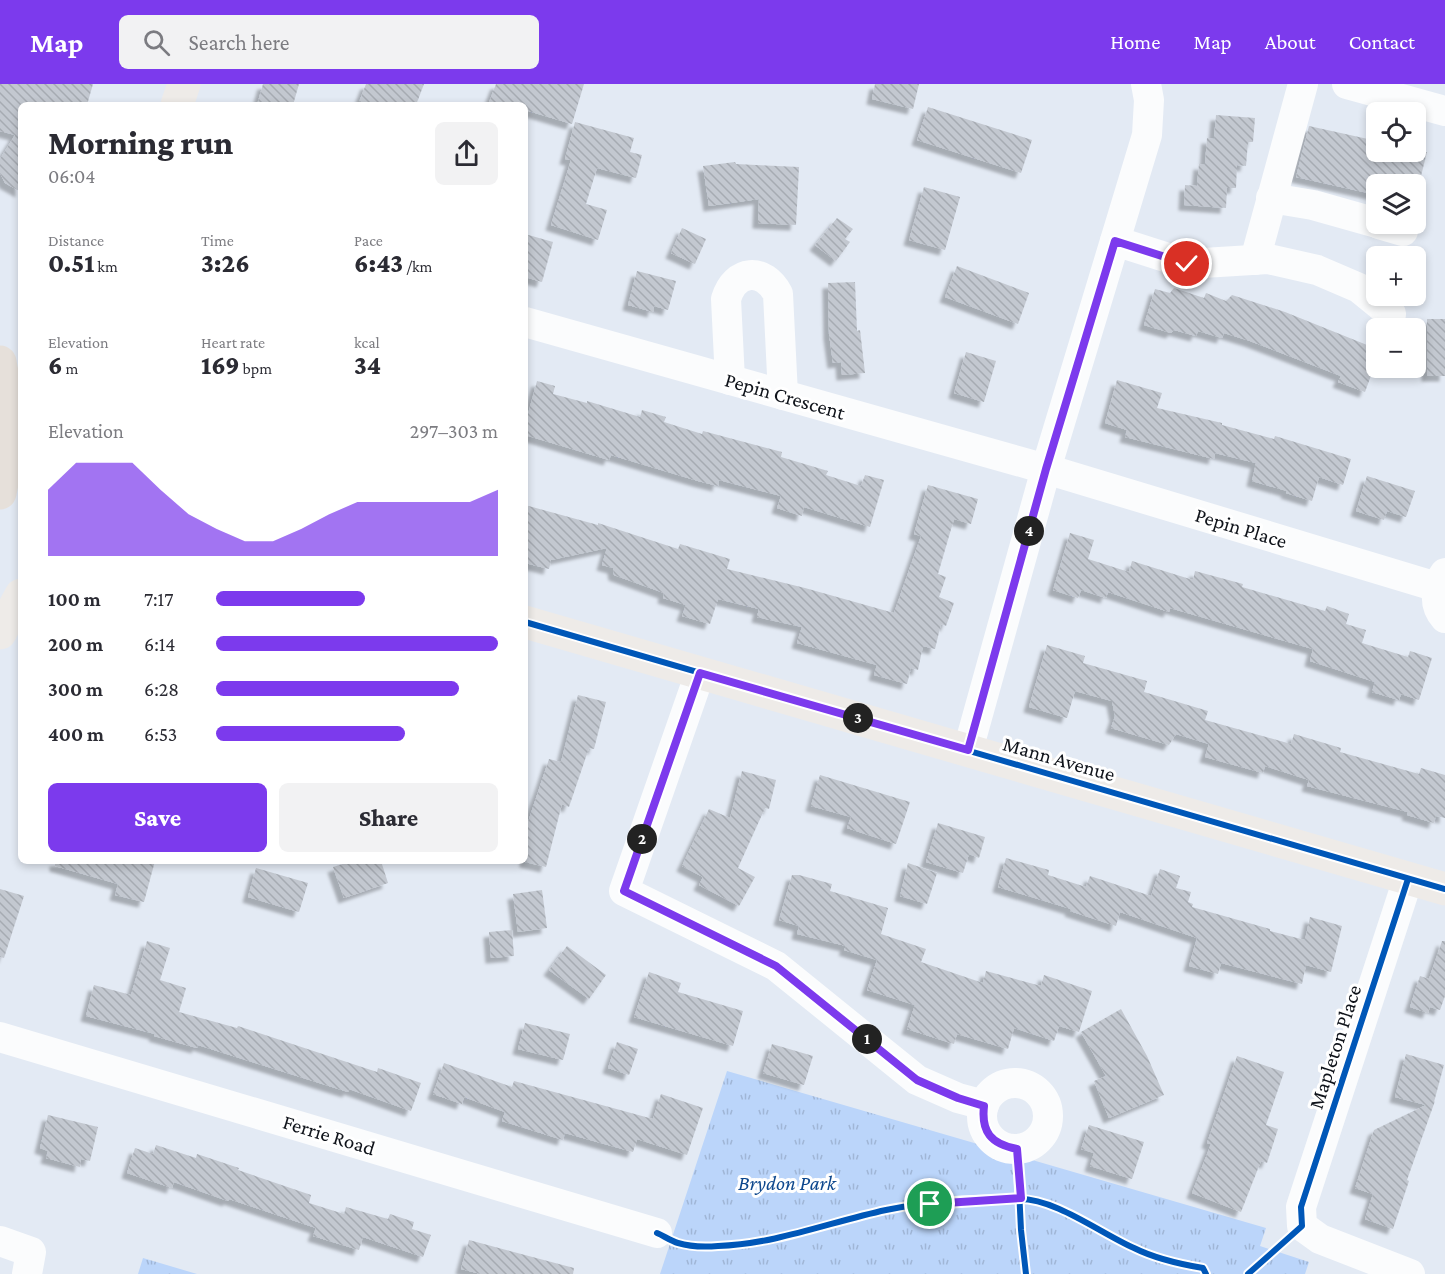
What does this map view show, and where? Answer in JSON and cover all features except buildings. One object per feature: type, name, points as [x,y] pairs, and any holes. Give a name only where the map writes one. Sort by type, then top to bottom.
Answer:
[{"type":"highway","points":[[0,362],[9,410],[7,459],[0,493]]},
{"type":"main road","points":[[178,102],[184,84]]},
{"type":"main road","points":[[0,633],[18,600]]},
{"type":"main road","name":"Mann Avenue","points":[[528,623],[1445,889]]},
{"type":"street","points":[[968,750],[1046,469],[1147,135],[1149,100],[1146,84]]},
{"type":"street","points":[[1255,260],[1303,84]]},
{"type":"street","points":[[1347,84],[1445,111]]},
{"type":"street","points":[[1272,198],[1313,205],[1366,220]]},
{"type":"street","points":[[1115,241],[1187,264],[1268,259],[1317,270],[1359,288],[1391,314]]},
{"type":"street","points":[[730,380],[726,299],[735,281],[745,276],[755,275],[765,278],[778,294],[783,395]]},
{"type":"street","name":"Pepin Crescent","points":[[528,323],[1046,469]]},
{"type":"street","name":"Pepin Place","points":[[1046,469],[1441,580],[1436,602],[1445,618]]},
{"type":"street","points":[[700,673],[624,891],[776,966],[917,1080],[958,1098],[984,1106]]},
{"type":"street","name":"Mapleton Place","points":[[1408,879],[1301,1207],[1302,1226],[1320,1239],[1410,1274]]},
{"type":"street","name":"Ferrie Road","points":[[0,1037],[657,1233]]},
{"type":"street","points":[[0,1240],[31,1251],[27,1274]]},
{"type":"green space","name":"Brydon Park","points":[[727,1071],[1266,1228],[1260,1246],[1309,1262],[1305,1274],[660,1274]]},
{"type":"green space","points":[[143,1258],[197,1274],[138,1274]]},
{"type":"cycle path","points":[[528,623],[1445,889]]},
{"type":"cycle path","points":[[1248,1274],[1302,1226],[1301,1207],[1408,879]]},
{"type":"cycle path","points":[[1017,1149],[1021,1230],[1026,1274]]},
{"type":"cycle path","points":[[657,1233],[675,1242],[708,1247],[782,1237],[865,1215],[918,1204],[985,1199],[1032,1200],[1062,1210],[1142,1252],[1168,1261],[1203,1268],[1206,1274]]},
{"type":"route","points":[[930,1204],[1021,1198],[1017,1149],[1004,1147],[993,1140],[982,1118],[984,1106],[958,1098],[917,1080],[776,966],[624,891],[700,673],[968,750],[1046,469],[1115,241],[1187,264]]}]
